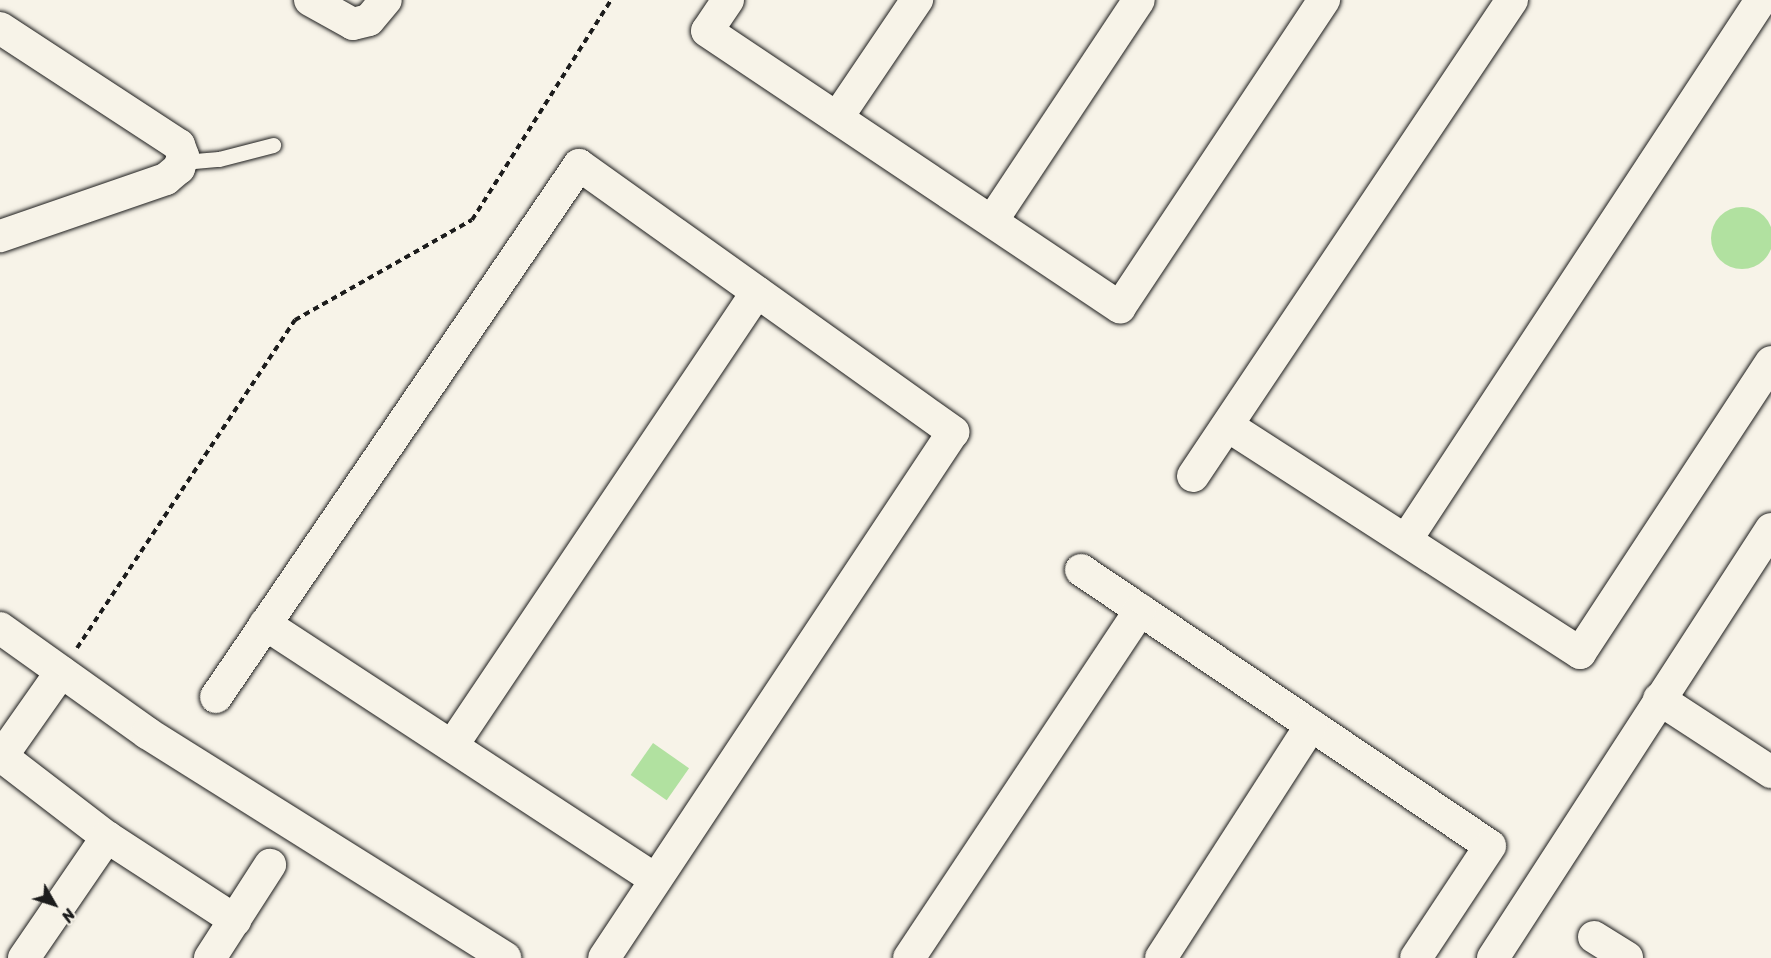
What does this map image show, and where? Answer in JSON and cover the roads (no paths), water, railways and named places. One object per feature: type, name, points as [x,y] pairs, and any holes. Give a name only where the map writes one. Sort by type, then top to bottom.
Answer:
[{"type":"street","points":[[310,0],[354,24],[369,20],[386,0]]},
{"type":"street","points":[[728,0],[707,32],[1120,307],[1324,0]]},
{"type":"street","points":[[837,118],[917,0]]},
{"type":"street","points":[[992,221],[1139,0]]},
{"type":"street","points":[[1193,477],[1512,0]]},
{"type":"street","points":[[1406,540],[1761,0]]},
{"type":"street","points":[[0,28],[179,145],[183,162],[166,179],[1,233]]},
{"type":"street","points":[[216,697],[579,165],[952,432],[604,958]]},
{"type":"street","points":[[452,746],[757,292]]},
{"type":"street","points":[[1228,426],[1580,653],[1771,362]]},
{"type":"street","points":[[1492,958],[1771,529]]},
{"type":"street","points":[[1081,570],[1490,846],[1416,958]]},
{"type":"street","points":[[909,958],[1140,610]]},
{"type":"street","points":[[266,624],[655,879]]},
{"type":"street","points":[[0,628],[147,733],[505,958]]},
{"type":"street","points":[[61,672],[1,755],[107,837],[235,920]]},
{"type":"street","points":[[1659,699],[1771,772]]},
{"type":"street","points":[[1161,958],[1311,725]]},
{"type":"street","points":[[24,958],[107,837]]},
{"type":"street","points":[[210,958],[270,865]]},
{"type":"street","points":[[1594,937],[1627,958]]},
{"type":"lane","points":[[183,162],[219,159],[273,145]]}]
